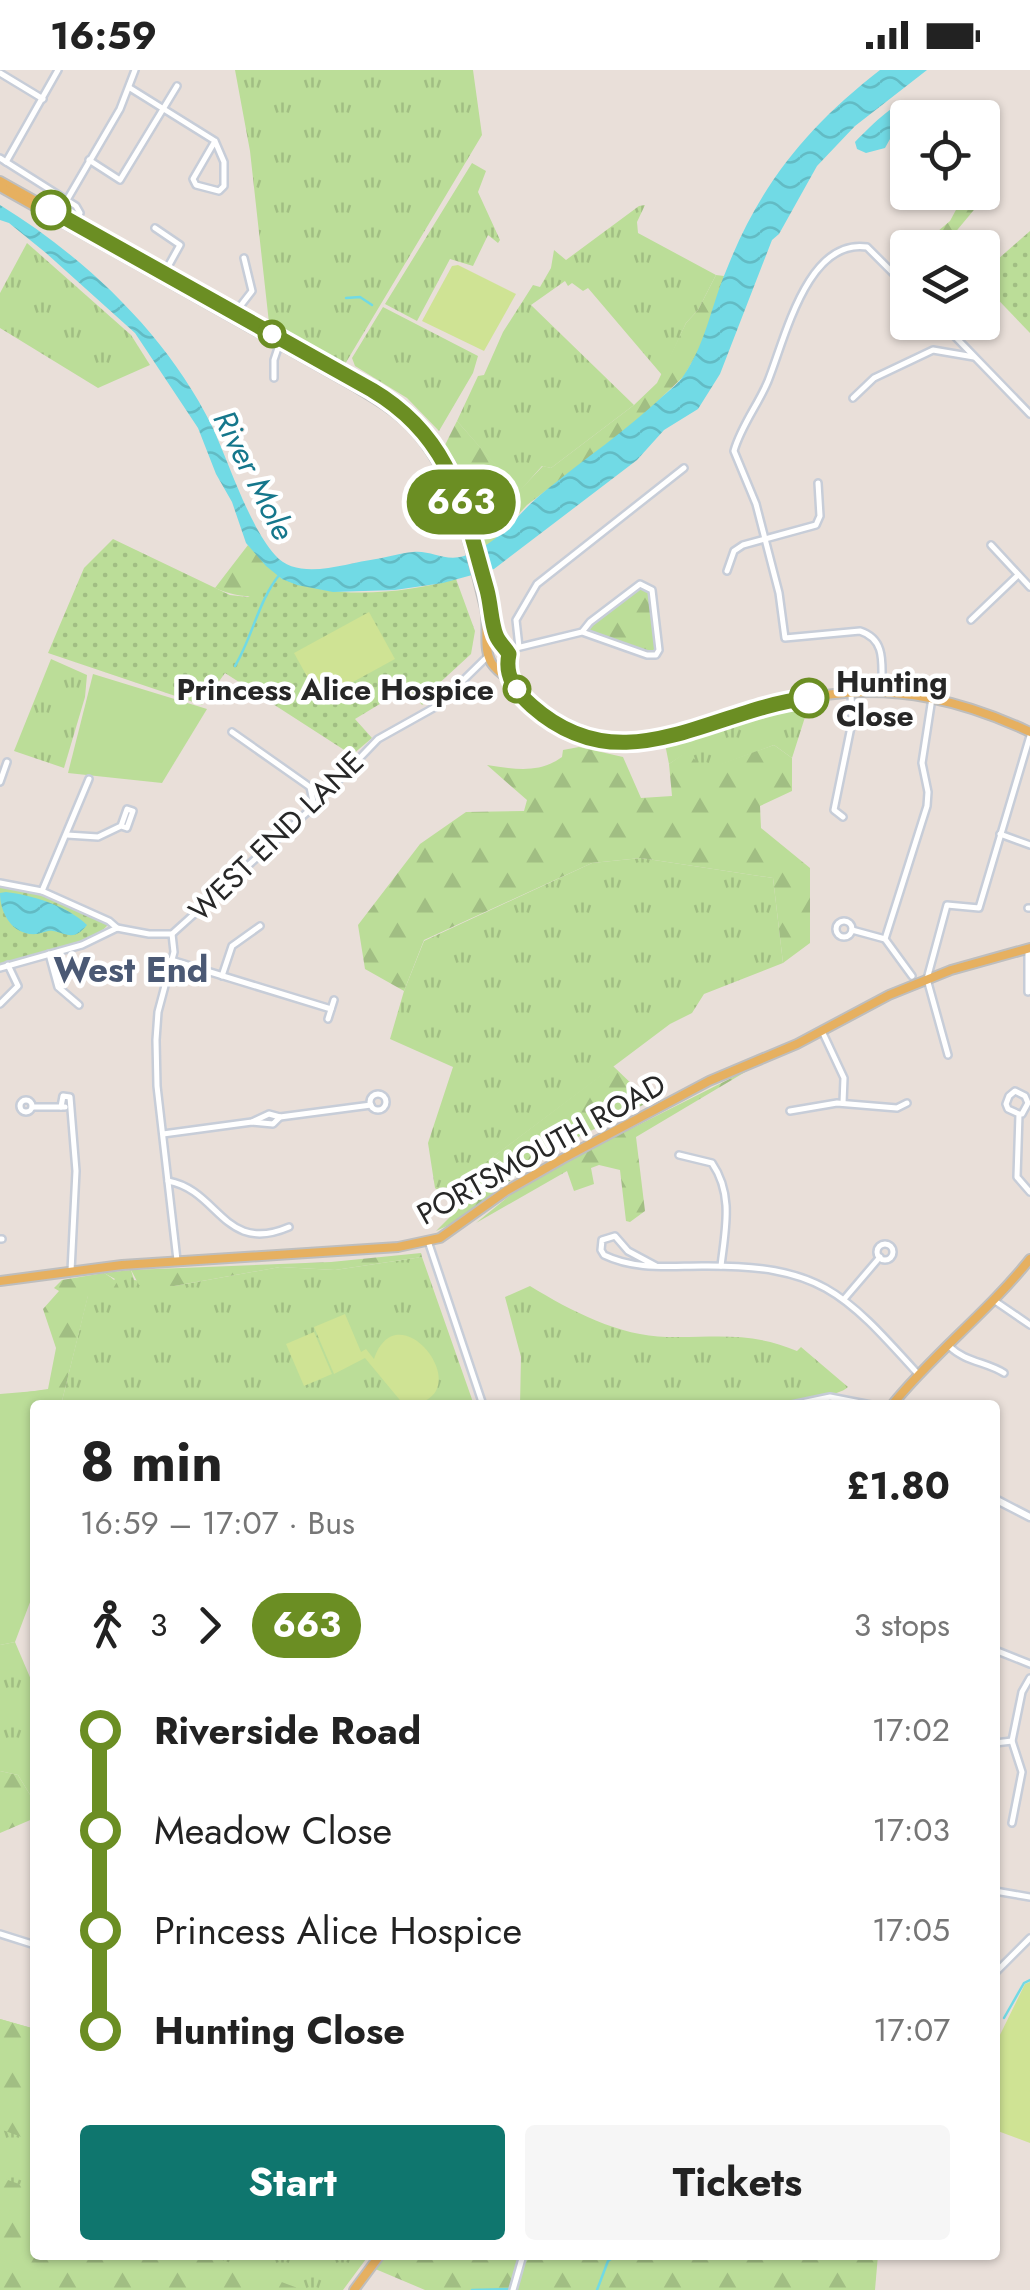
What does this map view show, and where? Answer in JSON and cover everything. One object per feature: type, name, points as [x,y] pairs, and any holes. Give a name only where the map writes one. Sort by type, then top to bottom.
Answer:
[{"type":"main road","points":[[0,184],[372,390],[413,418],[446,466],[496,634],[505,648],[510,680]]},
{"type":"main road","points":[[0,184],[381,402],[414,429],[444,476],[470,541]]},
{"type":"main road","points":[[479,575],[491,659],[545,717],[576,736],[610,744],[679,734],[800,698],[882,692],[908,692],[983,712],[1030,734]]},
{"type":"main road","points":[[491,659],[494,646],[505,648]]},
{"type":"main road","points":[[491,659],[507,662]]},
{"type":"main road","name":"PORTSMOUTH ROAD","points":[[0,1281],[177,1260],[398,1247],[428,1241],[464,1224],[506,1192],[674,1098],[929,978],[1029,948]]},
{"type":"main road","points":[[896,1400],[995,1301],[1030,1259]]},
{"type":"main road","points":[[354,2290],[376,2260]]},
{"type":"street","points":[[58,70],[3,160],[80,210],[76,223]]},
{"type":"street","points":[[67,200],[130,88],[135,70]]},
{"type":"street","points":[[0,73],[43,99]]},
{"type":"street","points":[[89,160],[120,180],[177,86]]},
{"type":"street","points":[[130,88],[215,141],[224,162],[224,186],[219,191],[196,185],[193,179],[215,141]]},
{"type":"street","points":[[154,228],[180,245],[165,273]]},
{"type":"street","points":[[882,692],[880,645],[872,635],[860,631],[785,638],[779,593],[756,504],[734,456],[736,444],[768,382],[790,316],[823,263],[839,248],[866,246],[890,270]]},
{"type":"street","points":[[236,313],[252,291],[244,258]]},
{"type":"street","points":[[958,340],[1030,414]]},
{"type":"street","points":[[274,378],[279,345]]},
{"type":"street","points":[[853,398],[874,378],[933,350],[974,357]]},
{"type":"street","points":[[519,648],[516,620],[537,584],[684,468]]},
{"type":"street","points":[[727,571],[734,551],[743,545],[816,525],[820,516],[818,484]]},
{"type":"street","points":[[991,545],[1030,587]]},
{"type":"street","points":[[971,620],[1018,575]]},
{"type":"street","points":[[505,648],[582,632],[656,655],[660,650],[652,590],[640,584],[582,632]]},
{"type":"street","name":"WEST END LANE","points":[[0,968],[86,943],[118,928],[172,934],[314,806],[378,740],[437,706],[476,668],[491,659]]},
{"type":"street","points":[[843,817],[834,810],[852,722],[851,693]]},
{"type":"street","points":[[885,939],[926,806],[927,784],[922,763],[932,698]]},
{"type":"street","points":[[232,732],[310,787],[330,790]]},
{"type":"street","points":[[948,1055],[929,978],[948,906],[980,908],[1030,734]]},
{"type":"street","points":[[0,782],[7,762]]},
{"type":"street","points":[[42,891],[89,780]]},
{"type":"street","points":[[310,787],[314,806]]},
{"type":"street","points":[[65,835],[98,837],[121,826]]},
{"type":"street","points":[[1000,834],[1030,845]]},
{"type":"street","points":[[0,883],[42,891],[118,928]]},
{"type":"street","points":[[222,976],[232,946],[260,926]]},
{"type":"street","points":[[852,930],[885,939],[912,976]]},
{"type":"street","points":[[172,934],[174,952],[158,1012],[156,1040],[177,1260]]},
{"type":"street","points":[[1028,992],[1029,948]]},
{"type":"street","points":[[49,954],[58,987],[79,1005]]},
{"type":"street","points":[[171,960],[332,1009]]},
{"type":"street","points":[[0,1004],[18,986],[8,965]]},
{"type":"street","points":[[328,1019],[334,1000]]},
{"type":"street","points":[[822,1031],[844,1078],[843,1103]]},
{"type":"street","points":[[1015,1092],[1026,1096],[1028,1104],[1019,1114],[1006,1104],[1015,1092]]},
{"type":"street","points":[[61,1107],[62,1099],[70,1097],[76,1171],[71,1271]]},
{"type":"street","points":[[790,1111],[843,1103],[896,1108],[907,1103]]},
{"type":"street","points":[[162,1134],[252,1122],[269,1114],[280,1117],[371,1104]]},
{"type":"street","points":[[32,1108],[70,1109]]},
{"type":"street","points":[[1019,1114],[1016,1178],[1030,1192]]},
{"type":"street","points":[[679,1155],[712,1162],[718,1171],[728,1200],[720,1266]]},
{"type":"street","points":[[168,1182],[183,1185],[230,1225],[247,1234],[274,1234],[289,1228]]},
{"type":"street","points":[[656,1266],[628,1252],[615,1236],[602,1240],[600,1250],[604,1255],[627,1263],[656,1266],[720,1266],[797,1274],[816,1280],[845,1298],[918,1374]]},
{"type":"street","points":[[428,1241],[481,1400]]},
{"type":"street","points":[[845,1298],[880,1258]]},
{"type":"street","points":[[995,1301],[1030,1325]]},
{"type":"street","points":[[948,1346],[980,1366],[1004,1373]]},
{"type":"street","points":[[816,1400],[845,1400]]},
{"type":"street","points":[[1000,1502],[1030,1517]]},
{"type":"street","points":[[1000,1652],[1030,1664]]},
{"type":"street","points":[[1012,1824],[1022,1782],[1012,1741],[1022,1692],[1030,1678]]},
{"type":"street","points":[[1000,1742],[1012,1741]]},
{"type":"street","points":[[1000,1892],[1030,1897]]},
{"type":"street","points":[[0,1934],[30,1944]]},
{"type":"street","points":[[1000,1968],[1030,1938]]},
{"type":"street","points":[[513,2289],[521,2260]]},
{"type":"green space","points":[[235,70],[473,70],[482,135],[345,364],[269,323],[250,151]]},
{"type":"green space","points":[[472,163],[486,171],[478,192],[500,240],[498,243],[488,235],[473,266],[450,259],[417,321],[385,304]]},
{"type":"green space","points":[[645,205],[637,222],[638,233],[716,275],[698,310],[686,323],[662,375],[588,288],[583,291],[565,281],[531,305],[634,405],[551,468],[542,466],[519,492],[457,421],[503,332],[533,285],[540,287],[551,268],[554,250],[566,260]]},
{"type":"green space","points":[[956,210],[974,210],[957,230],[939,230]]},
{"type":"green space","points":[[1030,231],[1030,333],[1000,302],[1000,257]]},
{"type":"green space","points":[[27,243],[131,335],[150,365],[98,388],[0,328],[0,293]]},
{"type":"green space","points":[[458,265],[516,294],[484,351],[422,321],[452,266]]},
{"type":"green space","points":[[716,275],[724,276],[704,341],[684,376],[637,421],[527,505],[483,548],[457,464],[445,445],[457,421],[519,491],[543,466],[551,468],[657,383],[686,323],[698,310]]},
{"type":"green space","points":[[383,307],[478,356],[473,373],[439,431],[407,398],[355,366],[352,358]]},
{"type":"green space","points":[[113,539],[230,595],[248,597],[282,579],[324,590],[369,592],[456,579],[475,631],[471,654],[434,688],[436,694],[422,705],[408,687],[355,719],[372,738],[352,755],[225,673],[202,705],[48,653],[84,568]]},
{"type":"green space","points":[[248,545],[282,579],[328,591],[256,597],[215,588]]},
{"type":"green space","points":[[637,588],[650,592],[656,651],[646,653],[586,631]]},
{"type":"green space","points":[[369,612],[395,659],[320,700],[294,653]]},
{"type":"green space","points":[[51,659],[87,675],[85,697],[64,768],[14,751]]},
{"type":"green space","points":[[93,674],[207,709],[162,783],[68,773]]},
{"type":"green space","points":[[805,702],[806,714],[792,758],[774,745],[706,770],[686,753],[669,764],[665,744]]},
{"type":"green space","points":[[774,745],[792,758],[792,791],[760,806],[761,828],[810,868],[810,943],[783,963],[773,878],[641,858],[592,863],[424,940],[404,991],[365,969],[358,925],[420,844],[466,812],[524,811],[527,800],[487,765],[535,768],[562,757],[563,750],[579,747],[623,757],[641,798],[672,796],[669,764],[686,752],[706,769]]},
{"type":"green space","points":[[641,858],[773,878],[783,963],[704,994],[692,1013],[670,1024],[453,1187],[435,1188],[428,1143],[453,1067],[390,1039],[424,941],[592,863]]},
{"type":"green space","points":[[0,885],[41,892],[108,925],[73,945],[0,964]]},
{"type":"green space","points":[[757,1065],[636,1137],[645,1211],[630,1222],[626,1221],[620,1170],[599,1165],[591,1168],[594,1184],[574,1191],[567,1171],[476,1223],[514,1192],[563,1163]]},
{"type":"green space","points":[[613,1066],[637,1089],[646,1090],[655,1099],[544,1154],[460,1220],[436,1231],[459,1208],[435,1188],[453,1187]]},
{"type":"green space","points":[[421,1253],[422,1257],[335,1270],[280,1267],[174,1286],[139,1285],[131,1270],[331,1262]]},
{"type":"green space","points":[[422,1257],[472,1400],[62,1400],[88,1295],[103,1291],[115,1279],[104,1273],[131,1270],[134,1280],[174,1286],[280,1267],[335,1270]]},
{"type":"green space","points":[[104,1273],[118,1284],[119,1302],[112,1308],[103,1292],[88,1296],[62,1400],[30,1400],[30,1404],[0,1396],[48,1389],[56,1348],[43,1309],[59,1291],[54,1288],[62,1280]]},
{"type":"green space","points":[[530,1286],[579,1313],[631,1332],[667,1337],[748,1338],[797,1351],[801,1347],[848,1387],[806,1400],[520,1400],[521,1357],[505,1297]]},
{"type":"green space","points":[[345,1314],[361,1352],[366,1349],[374,1359],[386,1340],[401,1335],[416,1341],[430,1354],[438,1370],[438,1387],[428,1399],[400,1400],[365,1358],[334,1374],[314,1327]]},
{"type":"green space","points":[[314,1332],[332,1374],[304,1386],[286,1344]]},
{"type":"green space","points":[[48,1390],[51,1400],[30,1400],[30,1602],[15,1642],[0,1645],[0,1394]]},
{"type":"green space","points":[[15,1642],[30,1677],[30,1795],[18,1775],[0,1771],[0,1645]]},
{"type":"green space","points":[[0,1771],[18,1775],[30,1795],[30,1820],[0,1833]]},
{"type":"green space","points":[[1030,1982],[1030,2143],[1000,2132],[1000,2035],[1025,1984]]},
{"type":"green space","points":[[0,2019],[30,2028],[30,2260],[365,2260],[343,2290],[0,2290]]},
{"type":"green space","points":[[0,2019],[30,2028],[30,2140],[0,2129]]},
{"type":"green space","points":[[0,2177],[30,2188],[30,2260],[222,2260],[303,2290],[0,2290]]},
{"type":"green space","points":[[379,2260],[878,2260],[875,2290],[425,2290],[373,2268]]},
{"type":"water","points":[[880,70],[927,70],[855,126],[817,166],[772,240],[720,374],[698,409],[664,430],[637,460],[494,569],[443,583],[395,590],[333,592],[297,585],[266,566],[246,543],[198,428],[135,333],[46,253],[0,220],[0,205],[93,274],[148,330],[193,393],[212,426],[257,528],[285,563],[296,568],[323,569],[413,552],[464,556],[498,536],[545,491],[680,381],[698,350],[739,240],[771,184],[830,113]]},
{"type":"water","points":[[890,111],[890,139],[885,148],[866,153],[857,149],[855,142]]},
{"type":"water","points":[[0,893],[49,902],[87,925],[71,935],[21,931],[2,909]]},
{"type":"waterway","points":[[346,298],[360,297],[372,305]]},
{"type":"waterway","points":[[235,666],[280,574]]},
{"type":"waterway","points":[[1004,2018],[1024,1983],[1030,1980]]},
{"type":"waterway","points":[[597,2290],[610,2260]]},
{"type":"waterway","points":[[472,2290],[510,2289]]},
{"type":"bus line","name":"663","points":[[51,210],[372,390],[418,423],[436,448],[460,498],[496,634],[508,650],[510,680],[545,717],[576,736],[610,744],[679,734],[713,726],[752,710],[809,698]]},
{"type":"place","name":"Princess Alice Hospice","points":[[517,689]]},
{"type":"place","name":"Hunting Close","points":[[809,698]]},
{"type":"district","name":"West End","points":[[131,970]]},
{"type":"water label","name":"River Mole","points":[[254,475]]}]
